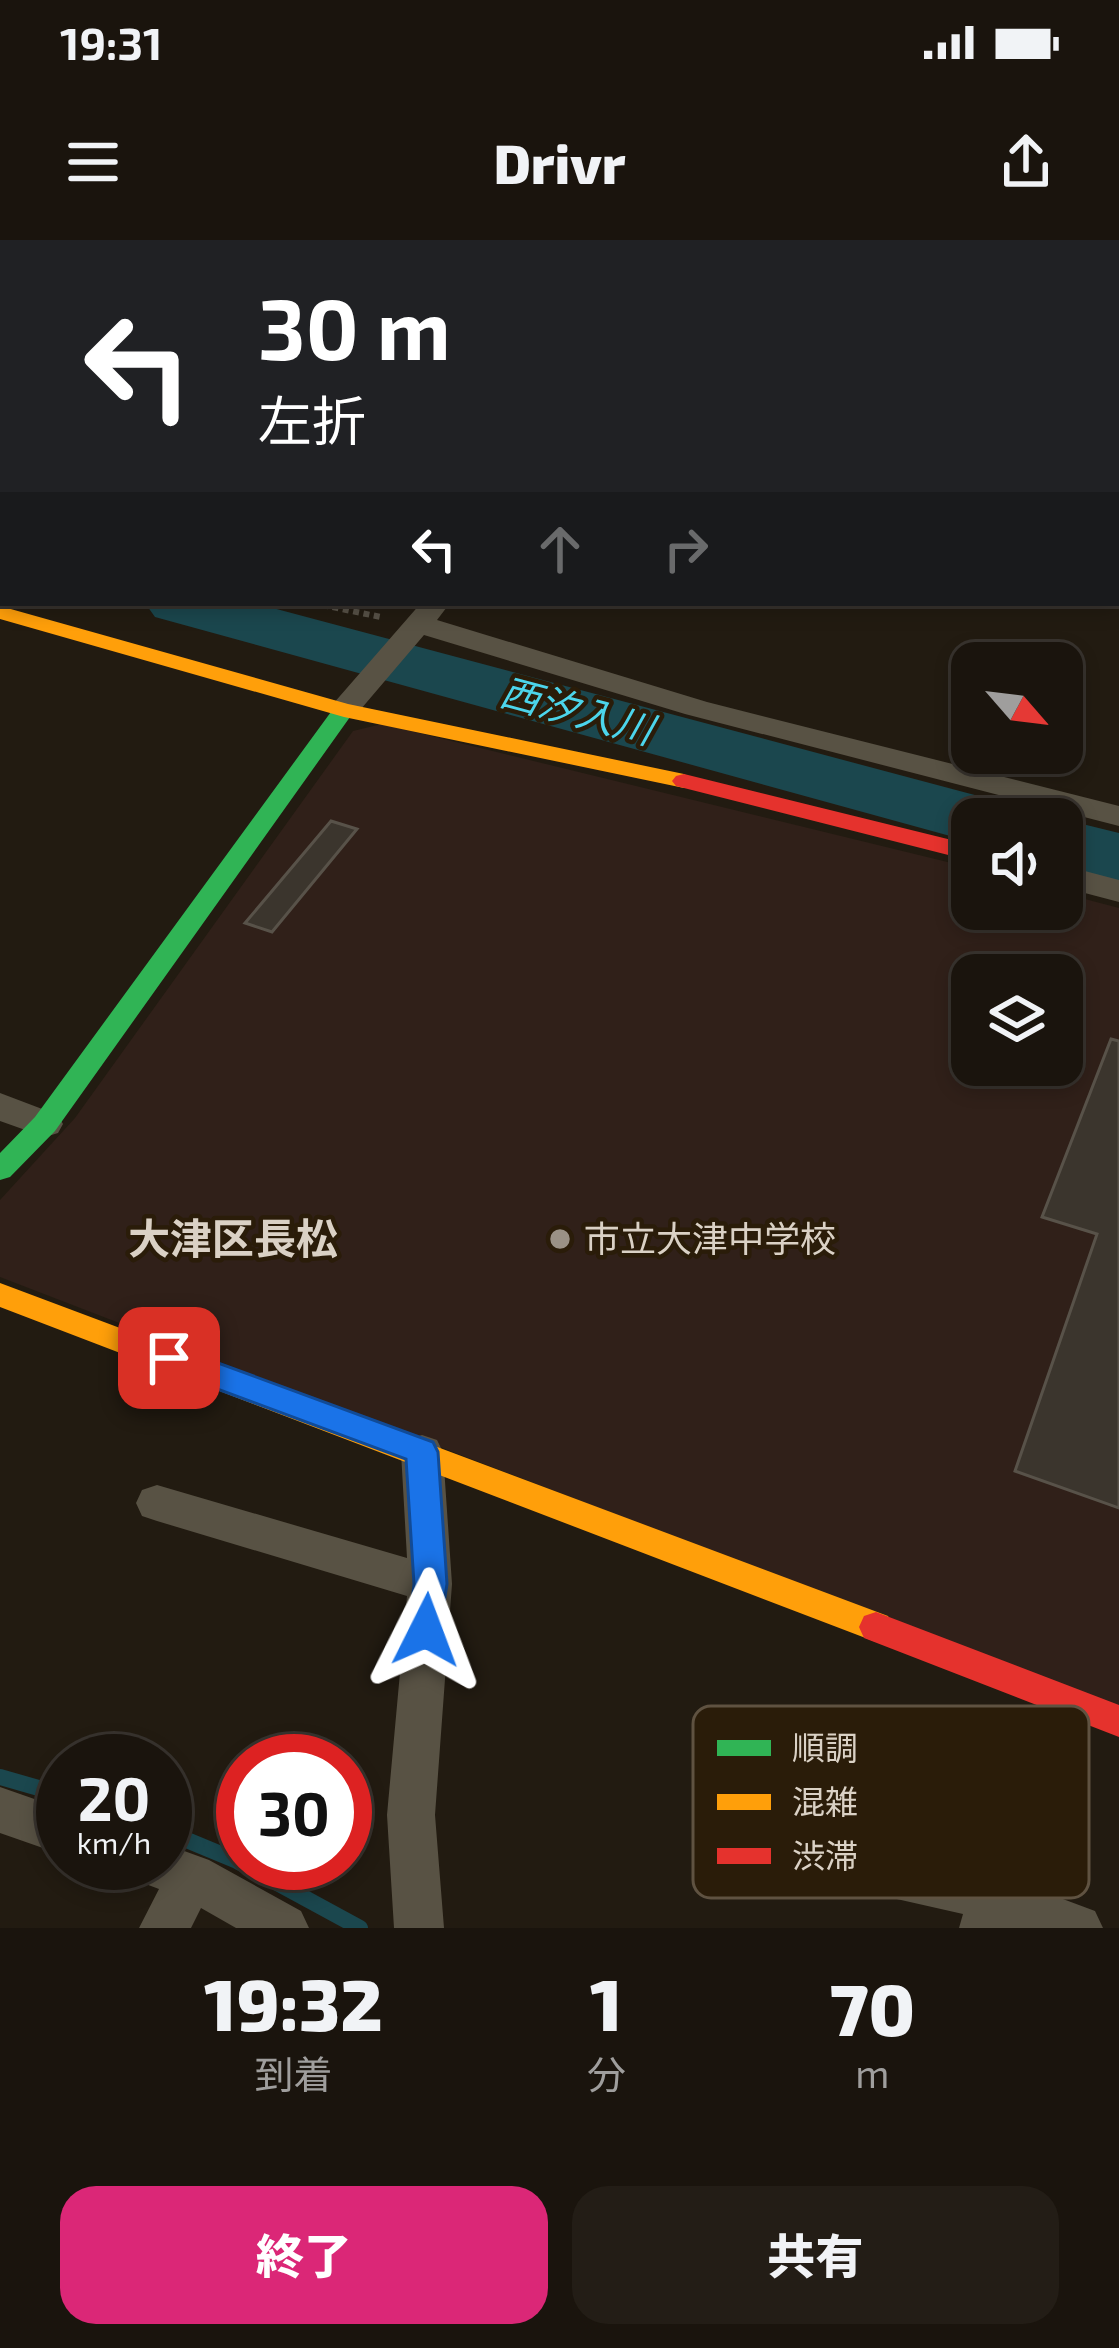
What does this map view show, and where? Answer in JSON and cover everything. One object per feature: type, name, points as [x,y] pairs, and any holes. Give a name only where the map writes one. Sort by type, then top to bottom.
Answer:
[{"type":"street","points":[[0,612],[344,710],[678,778],[951,849]]},
{"type":"street","points":[[0,1170],[45,1124],[344,710],[426,613],[696,708],[1119,816]]},
{"type":"street","points":[[1083,882],[1119,891]]},
{"type":"street","points":[[0,1106],[45,1124]]},
{"type":"street","points":[[0,1295],[1080,1706]]},
{"type":"street","points":[[419,1928],[411,1815],[430,1584],[422,1452]]},
{"type":"street","points":[[157,1503],[430,1584]]},
{"type":"street","points":[[1089,1709],[1119,1721]]},
{"type":"street","points":[[0,1810],[36,1823]]},
{"type":"street","points":[[192,1880],[284,1928]]},
{"type":"street","points":[[164,1928],[169,1890]]},
{"type":"street","points":[[942,1898],[988,1912],[1078,1928]]},
{"type":"path","points":[[346,606],[426,613]]},
{"type":"shaded area","name":"市立大津中学校","points":[[382,724],[951,863],[951,930],[1083,930],[1083,899],[1119,908],[1119,1709],[0,1277],[0,1200],[75,1118],[353,731]]},
{"type":"building","points":[[331,821],[357,829],[272,932],[245,923]]},
{"type":"building","points":[[1111,1039],[1119,1041],[1119,1508],[1015,1471],[1097,1234],[1042,1217]]},
{"type":"waterway","name":"西汐入川","points":[[189,606],[951,812]]},
{"type":"waterway","name":"西汐入川","points":[[1083,849],[1119,858]]},
{"type":"waterway","points":[[0,1777],[36,1787]]},
{"type":"waterway","points":[[192,1842],[235,1860],[360,1928]]},
{"type":"traffic: fast","points":[[0,1170],[45,1124],[344,710]]},
{"type":"traffic: slow","points":[[0,612],[344,710],[684,781]]},
{"type":"traffic: slow","points":[[0,1295],[876,1627]]},
{"type":"traffic: jam","points":[[684,781],[951,848]]},
{"type":"traffic: jam","points":[[876,1627],[1080,1706]]},
{"type":"traffic: jam","points":[[1089,1709],[1119,1721]]},
{"type":"place","name":"市立大津中学校","points":[[560,1239]]},
{"type":"district","name":"大津区長松","points":[[233,1239]]},
{"type":"route","points":[[169,1358],[422,1452],[430,1584],[426,1630]]}]
